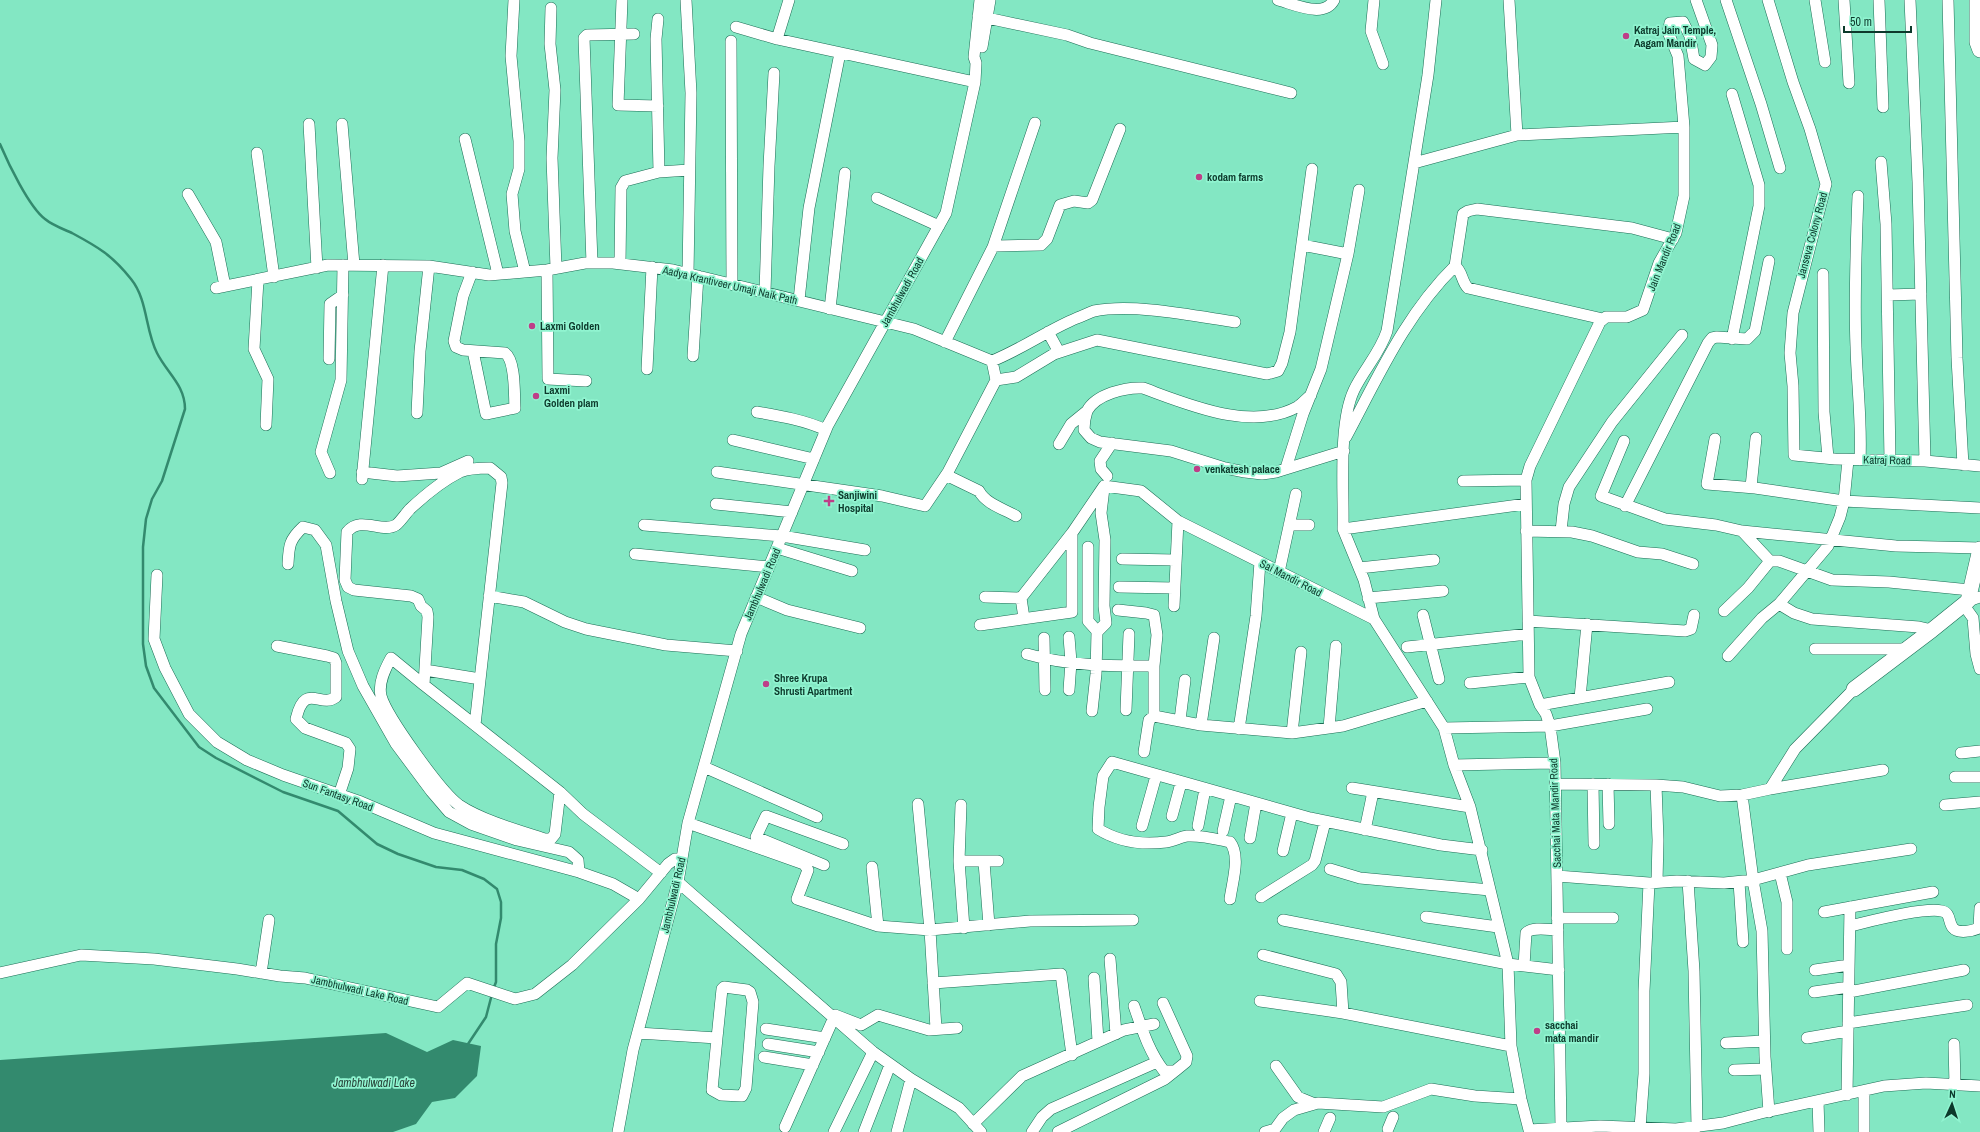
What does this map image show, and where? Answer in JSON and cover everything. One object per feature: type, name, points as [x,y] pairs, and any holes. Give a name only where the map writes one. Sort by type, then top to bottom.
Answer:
[{"type":"street","points":[[514,0],[511,56],[519,141],[519,169],[512,194],[515,232],[525,272]]},
{"type":"street","points":[[622,0],[618,105],[658,106]]},
{"type":"street","points":[[686,0],[692,93],[689,170],[693,275],[693,356]]},
{"type":"street","points":[[778,39],[789,0]]},
{"type":"street","name":"Jambhulwadi Road","points":[[980,0],[982,17]]},
{"type":"street","name":"Jambhulwadi Road","points":[[618,1132],[638,1033],[678,882],[688,823],[741,634],[826,430],[946,213],[975,82],[976,63],[974,57],[982,17],[990,0]]},
{"type":"street","points":[[1278,0],[1319,10],[1330,6],[1334,0]]},
{"type":"street","points":[[1374,0],[1371,31],[1382,64]]},
{"type":"street","points":[[1436,0],[1428,76],[1387,331],[1382,345],[1354,390],[1348,409],[1344,445],[1343,529],[1359,568],[1374,619],[1444,728],[1454,765],[1470,807],[1482,850],[1498,926],[1508,964],[1511,1046],[1529,1131],[1600,1126],[1676,1129],[1697,1127],[1724,1128],[1769,1112],[1884,1086],[1926,1083],[1955,1085],[1979,1084]]},
{"type":"street","points":[[1509,0],[1517,135]]},
{"type":"street","name":"Jain Mandir Road","points":[[1455,266],[1462,274],[1465,285],[1468,288],[1603,319],[1606,317],[1627,317],[1643,310],[1659,264],[1676,233],[1684,196],[1684,127],[1678,56],[1668,32],[1670,23],[1683,22],[1690,36],[1694,59],[1705,65],[1711,58],[1712,45],[1696,0]]},
{"type":"street","points":[[1726,0],[1761,104],[1780,168]]},
{"type":"street","name":"Janseva Colony Road","points":[[1768,0],[1793,82],[1810,129],[1826,184],[1793,313],[1790,353],[1793,386],[1794,455]]},
{"type":"street","points":[[1844,0],[1849,83]]},
{"type":"street","points":[[1878,0],[1883,107]]},
{"type":"street","points":[[1910,0],[1921,294],[1925,461]]},
{"type":"street","points":[[1948,0],[1957,358],[1963,464]]},
{"type":"street","points":[[1977,0],[1977,42],[1980,50]]},
{"type":"street","points":[[1818,1],[1825,62]]},
{"type":"street","points":[[551,8],[550,44],[555,90],[552,158],[552,269],[548,379],[586,381]]},
{"type":"street","points":[[982,17],[1067,35],[1090,43],[1291,93]]},
{"type":"street","points":[[658,19],[656,39],[659,172]]},
{"type":"street","points":[[736,27],[778,39],[975,82]]},
{"type":"street","points":[[592,263],[584,38],[588,35],[634,34]]},
{"type":"street","points":[[731,41],[732,284]]},
{"type":"street","points":[[799,300],[809,208],[840,53]]},
{"type":"street","points":[[766,292],[768,166],[774,73]]},
{"type":"street","points":[[1732,94],[1759,185],[1760,196],[1732,339]]},
{"type":"street","points":[[945,342],[993,247],[1035,123]]},
{"type":"street","points":[[308,124],[317,268]]},
{"type":"street","points":[[330,473],[321,452],[341,380],[343,295],[348,265],[342,124]]},
{"type":"street","points":[[1414,163],[1517,135],[1684,127]]},
{"type":"street","points":[[993,247],[1001,245],[1041,245],[1047,239],[1060,205],[1074,201],[1088,203],[1092,200],[1120,129]]},
{"type":"street","points":[[465,139],[498,274]]},
{"type":"street","points":[[257,153],[274,277]]},
{"type":"street","points":[[1881,162],[1885,190],[1890,460]]},
{"type":"street","points":[[996,380],[1016,377],[1059,352],[1097,340],[1250,371],[1267,374],[1274,373],[1280,368],[1282,363],[1290,332],[1312,169]]},
{"type":"street","points":[[620,264],[621,188],[625,181],[659,172],[689,170]]},
{"type":"street","points":[[830,308],[845,173]]},
{"type":"street","points":[[1286,468],[1321,369],[1348,254],[1359,190]]},
{"type":"street","name":"Aadya Krantiveer Umaji Naik Path","points":[[188,194],[216,242],[221,287],[317,268],[348,265],[383,264],[429,266],[489,275],[552,269],[592,263],[652,267],[766,292],[914,329],[992,361]]},
{"type":"street","points":[[1728,656],[1762,618],[1779,604],[1808,571],[1828,546],[1840,517],[1854,460],[1861,441],[1856,347],[1856,248],[1858,196]]},
{"type":"street","points":[[877,198],[938,226]]},
{"type":"street","points":[[1087,411],[1084,425],[1086,434],[1095,440],[1171,451],[1245,472],[1262,474],[1286,468],[1344,445],[1413,315],[1439,282],[1455,266],[1461,218],[1463,214],[1473,209],[1632,228],[1673,239]]},
{"type":"street","points":[[1302,245],[1348,254]]},
{"type":"street","points":[[1626,506],[1708,343],[1712,338],[1717,337],[1747,339],[1755,331],[1769,262]]},
{"type":"street","points":[[383,264],[362,476],[397,476],[441,473],[468,461]]},
{"type":"street","points":[[417,413],[420,351],[429,266]]},
{"type":"street","points":[[647,369],[652,267]]},
{"type":"street","points":[[472,272],[463,296],[454,341],[456,347],[463,350],[505,353],[509,355],[512,364],[515,408],[486,414],[473,351]]},
{"type":"street","points":[[1823,274],[1824,412],[1828,458]]},
{"type":"street","points":[[258,280],[254,349],[268,379],[266,425]]},
{"type":"street","points":[[1888,295],[1921,294]]},
{"type":"street","points":[[329,359],[330,304],[343,295]]},
{"type":"street","points":[[717,472],[882,496],[925,506],[946,475],[996,380],[992,361],[1011,353],[1048,332],[1094,311],[1129,309],[1235,322]]},
{"type":"street","points":[[1343,529],[1526,504],[1526,480],[1533,459],[1600,322],[1603,319]]},
{"type":"street","points":[[1048,332],[1059,352]]},
{"type":"street","points":[[1560,531],[1564,504],[1569,487],[1612,422],[1682,335]]},
{"type":"street","points":[[1059,444],[1071,424],[1094,404],[1118,390],[1130,387],[1143,388],[1221,414],[1262,416],[1284,413],[1298,406],[1311,395]]},
{"type":"street","points":[[757,412],[815,425],[826,430]]},
{"type":"street","points":[[1751,487],[1756,438]]},
{"type":"street","points":[[1715,439],[1706,484],[1751,487],[1844,501],[1980,508]]},
{"type":"street","points":[[733,440],[814,459]]},
{"type":"street","points":[[1624,441],[1601,496],[1665,519],[1716,525],[1742,532],[1830,541],[1896,546],[1980,549],[1970,598],[1976,654],[1980,669]]},
{"type":"street","points":[[1092,711],[1098,631],[1106,624],[1104,606],[1105,540],[1101,513],[1106,481],[1101,469],[1100,461],[1112,443]]},
{"type":"street","name":"Katraj Road","points":[[1794,455],[1854,460],[1925,461],[1980,466]]},
{"type":"street","points":[[424,685],[426,670],[427,611],[421,606],[418,599],[412,596],[354,590],[348,587],[345,580],[348,532],[352,526],[359,524],[391,527],[398,524],[410,509],[429,492],[461,472],[490,468],[501,477],[502,483],[475,725]]},
{"type":"street","points":[[946,475],[979,491],[982,496],[992,503],[1016,516]]},
{"type":"street","points":[[1463,481],[1526,480]]},
{"type":"street","points":[[1024,618],[1021,598],[1072,533],[1106,481]]},
{"type":"street","name":"Sai Mandir Road","points":[[1106,481],[1142,491],[1178,521],[1374,619]]},
{"type":"street","points":[[1279,572],[1288,525],[1296,494]]},
{"type":"street","points":[[716,504],[792,512]]},
{"type":"street","name":"Sacchai Mata Mandir Road","points":[[1526,504],[1530,677],[1540,705],[1546,714],[1550,726],[1555,763],[1561,1128]]},
{"type":"street","points":[[1174,606],[1178,521]]},
{"type":"street","points":[[644,525],[782,536],[865,550]]},
{"type":"street","points":[[1288,525],[1309,525]]},
{"type":"street","points":[[288,564],[289,548],[293,536],[303,527],[315,530],[326,545],[336,601],[348,651],[362,686],[396,744],[431,791],[450,812],[471,824],[490,832],[569,852],[578,860],[579,872]]},
{"type":"street","points":[[1526,531],[1560,531],[1592,536],[1638,552],[1662,554],[1693,564]]},
{"type":"street","points":[[1742,532],[1770,561],[1779,561],[1832,580],[1889,582],[1970,598]]},
{"type":"street","points":[[980,625],[1072,612],[1072,533]]},
{"type":"street","points":[[1088,547],[1088,621],[1098,631]]},
{"type":"street","points":[[777,548],[852,571]]},
{"type":"street","points":[[635,554],[769,567]]},
{"type":"street","points":[[1122,559],[1175,560]]},
{"type":"street","points":[[1359,568],[1434,560]]},
{"type":"street","points":[[1724,611],[1748,588],[1770,561]]},
{"type":"street","points":[[1239,729],[1256,616],[1260,562]]},
{"type":"street","name":"Sun Fantasy Road","points":[[157,575],[154,639],[165,668],[189,714],[216,742],[247,760],[340,795],[434,833],[579,872],[613,884],[639,899]]},
{"type":"street","points":[[1119,587],[1174,588]]},
{"type":"street","points":[[1368,598],[1443,591]]},
{"type":"street","points":[[489,596],[524,602],[565,622],[586,629],[666,646],[737,651]]},
{"type":"street","points":[[756,597],[787,610],[860,628]]},
{"type":"street","points":[[985,598],[1021,598]]},
{"type":"street","points":[[1770,789],[1795,749],[1854,689],[1932,630],[1970,598]]},
{"type":"street","points":[[1779,604],[1794,614],[1812,619],[1919,626],[1932,630]]},
{"type":"street","points":[[1118,610],[1154,615],[1157,635],[1154,666],[1154,716]]},
{"type":"street","points":[[1423,615],[1429,644],[1439,679]]},
{"type":"street","points":[[1528,621],[1685,631],[1691,629],[1694,615]]},
{"type":"street","points":[[1580,698],[1587,624]]},
{"type":"street","points":[[1126,710],[1129,634]]},
{"type":"street","points":[[1407,647],[1528,634]]},
{"type":"street","points":[[1069,636],[1071,662],[1069,690]]},
{"type":"street","points":[[1044,638],[1046,660],[1045,690]]},
{"type":"street","points":[[1201,725],[1214,638]]},
{"type":"street","points":[[277,646],[334,658],[336,663],[336,696],[333,699],[309,698],[303,701],[296,718],[304,728],[346,743],[350,749],[348,768],[340,795]]},
{"type":"street","points":[[1329,728],[1336,646]]},
{"type":"street","points":[[1815,650],[1907,649]]},
{"type":"street","points":[[1292,733],[1301,652]]},
{"type":"street","points":[[1027,654],[1046,660],[1096,666],[1154,666]]},
{"type":"street","points":[[560,792],[555,834],[551,839],[545,839],[495,822],[459,805],[428,770],[388,710],[381,696],[383,674],[391,658],[560,792],[583,814],[661,873]]},
{"type":"street","points":[[426,670],[474,678]]},
{"type":"street","points":[[1470,683],[1530,677]]},
{"type":"street","points":[[1180,720],[1185,680]]},
{"type":"street","points":[[1540,705],[1669,682]]},
{"type":"street","points":[[1144,752],[1149,720],[1154,716],[1201,725],[1292,733],[1329,728],[1427,701]]},
{"type":"street","points":[[1444,728],[1550,726],[1647,709]]},
{"type":"street","points":[[1962,753],[1980,751]]},
{"type":"street","points":[[1230,899],[1235,854],[1234,847],[1230,842],[1204,836],[1186,836],[1167,842],[1135,843],[1110,836],[1098,829],[1103,776],[1112,762],[1156,776],[1325,822],[1441,845],[1482,850]]},
{"type":"street","points":[[1454,765],[1555,763]]},
{"type":"street","points":[[704,767],[817,817]]},
{"type":"street","points":[[1555,784],[1656,785],[1683,787],[1720,796],[1742,795],[1883,770]]},
{"type":"street","points":[[1142,826],[1156,776]]},
{"type":"street","points":[[1955,777],[1980,778]]},
{"type":"street","points":[[1172,816],[1181,783]]},
{"type":"street","points":[[1593,784],[1594,844]]},
{"type":"street","points":[[1608,784],[1609,824]]},
{"type":"street","points":[[1640,1128],[1644,1074],[1644,991],[1658,840],[1656,785]]},
{"type":"street","points":[[1352,788],[1470,807]]},
{"type":"street","points":[[1198,826],[1205,789]]},
{"type":"street","points":[[1366,830],[1373,792]]},
{"type":"street","points":[[1742,795],[1753,880],[1759,907],[1762,931],[1764,1041],[1769,1112]]},
{"type":"street","points":[[1222,831],[1231,796]]},
{"type":"street","points":[[1945,805],[1980,802]]},
{"type":"street","points":[[1250,838],[1256,803]]},
{"type":"street","points":[[918,804],[930,930],[936,1029]]},
{"type":"street","points":[[961,805],[959,861],[964,928]]},
{"type":"street","points":[[1283,851],[1292,813]]},
{"type":"street","points":[[753,841],[766,816],[843,844]]},
{"type":"street","points":[[1261,897],[1312,865],[1315,861],[1325,822]]},
{"type":"street","points":[[688,823],[753,841],[824,865]]},
{"type":"street","points":[[753,841],[804,864],[807,867],[808,870],[797,899],[878,926],[930,930],[1030,921],[1133,920]]},
{"type":"street","points":[[1557,876],[1653,882],[1739,882],[1753,880],[1808,865],[1911,849]]},
{"type":"street","name":"Jambhulwadi Lake Road","points":[[0,973],[81,955],[154,959],[304,978],[438,1008],[467,983],[515,999],[535,994],[572,965],[639,899],[671,861],[682,859]]},
{"type":"street","points":[[959,861],[998,861]]},
{"type":"street","points":[[984,862],[989,925]]},
{"type":"street","points":[[872,867],[878,926]]},
{"type":"street","points":[[1330,869],[1360,878],[1490,890]]},
{"type":"street","points":[[1780,873],[1787,902],[1787,949]]},
{"type":"street","points":[[678,882],[873,1052],[911,1079],[959,1108],[977,1129],[1022,1076],[1072,1055],[1098,1041],[1116,1034],[1154,1024]]},
{"type":"street","points":[[1688,882],[1694,972],[1697,1127]]},
{"type":"street","points":[[1739,882],[1743,942]]},
{"type":"street","points":[[1824,912],[1933,892]]},
{"type":"street","points":[[1847,1095],[1850,907]]},
{"type":"street","points":[[1850,926],[1895,916],[1936,910],[1944,912],[1948,915],[1952,928],[1956,931],[1967,932],[1979,928],[1980,908]]},
{"type":"street","points":[[1426,917],[1498,926]]},
{"type":"street","points":[[1557,918],[1613,918]]},
{"type":"street","points":[[262,973],[269,920]]},
{"type":"street","points":[[1283,920],[1508,964],[1559,970]]},
{"type":"street","points":[[1524,966],[1526,933],[1529,930],[1534,929],[1558,930]]},
{"type":"street","points":[[1263,955],[1336,974],[1341,982],[1343,1013]]},
{"type":"street","points":[[1110,959],[1116,1034]]},
{"type":"street","points":[[1815,970],[1849,965]]},
{"type":"street","points":[[1814,992],[1849,989],[1964,970]]},
{"type":"street","points":[[933,983],[1061,974],[1072,1055]]},
{"type":"street","points":[[1094,978],[1098,1041]]},
{"type":"street","points":[[724,987],[747,990],[750,992],[753,1002],[746,1088],[742,1096],[721,1095],[712,1090],[717,1038],[722,989],[724,987]]},
{"type":"street","points":[[1058,1132],[1165,1079],[1186,1062],[1187,1056],[1163,1002]]},
{"type":"street","points":[[1260,1002],[1343,1013],[1511,1046]]},
{"type":"street","points":[[1807,1038],[1848,1027],[1967,1005]]},
{"type":"street","points":[[1134,1006],[1141,1027],[1157,1062],[1164,1071],[1175,1071]]},
{"type":"street","points":[[785,1127],[835,1015],[861,1025],[878,1015],[929,1030],[958,1028]]},
{"type":"street","points":[[766,1029],[825,1038]]},
{"type":"street","points":[[638,1033],[717,1038]]},
{"type":"street","points":[[1726,1043],[1764,1041]]},
{"type":"street","points":[[768,1044],[819,1052]]},
{"type":"street","points":[[1954,1044],[1955,1085]]},
{"type":"street","points":[[834,1132],[873,1052]]},
{"type":"street","points":[[764,1057],[813,1065]]},
{"type":"street","points":[[1032,1132],[1042,1117],[1051,1109],[1157,1062]]},
{"type":"street","points":[[864,1132],[890,1065]]},
{"type":"street","points":[[1276,1066],[1298,1097],[1315,1104]]},
{"type":"street","points":[[1734,1070],[1766,1069]]},
{"type":"street","points":[[897,1132],[911,1079]]},
{"type":"street","points":[[1265,1132],[1275,1129],[1283,1118],[1294,1110],[1315,1104],[1383,1107],[1431,1089],[1475,1096],[1521,1099]]},
{"type":"street","points":[[1864,1090],[1864,1132]]},
{"type":"street","points":[[1818,1101],[1819,1132]]},
{"type":"street","points":[[1390,1131],[1393,1117]]},
{"type":"street","points":[[1324,1132],[1330,1118]]},
{"type":"water","name":"Jambhulwadi Lake","points":[[386,1033],[427,1052],[453,1040],[481,1046],[477,1076],[455,1098],[432,1102],[416,1124],[393,1132],[0,1132],[0,1060]]},
{"type":"waterway","points":[[0,144],[26,195],[39,213],[51,223],[72,233],[104,252],[124,271],[137,287],[144,306],[153,344],[161,360],[179,386],[182,393],[185,409],[162,481],[152,499],[146,519],[143,547],[143,644],[146,666],[154,688],[199,747],[216,758],[283,792],[338,811],[377,844],[398,854],[436,867],[462,870],[484,879],[497,889],[501,902],[501,918],[496,944],[496,982],[493,990]]},
{"type":"waterway","points":[[468,1044],[486,1017],[492,994]]},
{"type":"place","name":"Katraj Jain Temple, Aagam Mandir","points":[[1626,36]]},
{"type":"place","name":"kodam farms","points":[[1199,177]]},
{"type":"place","name":"Laxmi Golden","points":[[532,326]]},
{"type":"place","name":"Laxmi Golden plam","points":[[536,396]]},
{"type":"place","name":"venkatesh palace","points":[[1197,469]]},
{"type":"place","name":"Sanjiwini Hospital","points":[[829,501]]},
{"type":"place","name":"Shree Krupa Shrusti Apartment","points":[[766,684]]},
{"type":"place","name":"sacchai mata mandir","points":[[1537,1031]]}]
